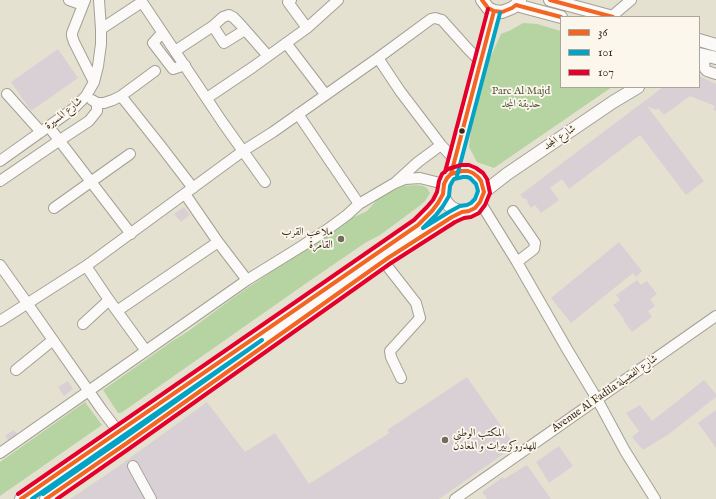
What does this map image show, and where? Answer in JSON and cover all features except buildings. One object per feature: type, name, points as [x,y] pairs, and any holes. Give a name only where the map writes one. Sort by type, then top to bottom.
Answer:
[{"type":"main road","points":[[482,0],[488,8],[494,11],[502,12],[512,8],[518,2],[560,17]]},
{"type":"main road","points":[[550,0],[608,16]]},
{"type":"main road","points":[[700,40],[716,45]]},
{"type":"main road","name":"شارع المجد","points":[[46,499],[384,262],[462,212],[475,208],[482,197],[507,174],[613,102],[636,88]]},
{"type":"main road","points":[[21,499],[418,225],[432,212],[446,184],[457,172],[468,171],[478,177],[483,187],[482,197]]},
{"type":"main road","points":[[446,184],[444,199],[451,208],[462,212]]},
{"type":"street","points":[[69,0],[84,3],[72,36],[94,82]]},
{"type":"street","name":"شارع المسيرة","points":[[0,161],[45,130],[76,106],[86,96],[94,82],[101,44],[99,0]]},
{"type":"street","points":[[291,0],[288,2],[307,28]]},
{"type":"street","points":[[206,98],[253,67],[307,28],[338,0]]},
{"type":"street","points":[[613,16],[631,0]]},
{"type":"street","points":[[101,29],[144,1],[162,33],[265,182]]},
{"type":"street","points":[[0,453],[247,280],[328,229],[359,204],[393,184],[405,179],[426,179],[446,184],[455,160],[494,11]]},
{"type":"street","points":[[175,51],[229,15],[236,20],[268,56]]},
{"type":"street","points":[[0,321],[86,266],[243,151],[378,58],[431,19],[435,18],[442,20],[481,62]]},
{"type":"street","points":[[213,26],[224,43],[245,30]]},
{"type":"street","points":[[162,33],[153,43],[173,69],[185,65]]},
{"type":"street","points":[[286,43],[325,94]]},
{"type":"street","points":[[707,56],[704,64],[705,69],[716,74]]},
{"type":"street","points":[[378,58],[400,91],[441,145],[455,160]]},
{"type":"street","points":[[86,96],[97,103],[108,102],[121,96],[155,71]]},
{"type":"street","points":[[7,94],[45,130],[60,140],[131,234]]},
{"type":"street","points":[[121,96],[160,145],[189,191],[218,242],[247,280]]},
{"type":"street","points":[[0,181],[89,121],[97,111],[97,103]]},
{"type":"street","points":[[298,114],[359,204]]},
{"type":"street","points":[[393,184],[441,145]]},
{"type":"street","points":[[54,208],[130,154]]},
{"type":"street","points":[[482,197],[517,262],[597,399],[625,451],[655,499]]},
{"type":"street","points":[[513,211],[535,243],[534,248],[517,262]]},
{"type":"street","points":[[117,311],[218,242]]},
{"type":"street","points":[[384,262],[416,303],[420,318],[390,350],[391,357],[401,378]]},
{"type":"street","points":[[0,265],[127,443]]},
{"type":"street","points":[[86,266],[146,351]]},
{"type":"street","points":[[83,324],[109,300]]},
{"type":"street","name":"Avenue Al Fadila شارع الفضيلة","points":[[455,499],[716,316]]},
{"type":"street","points":[[16,370],[53,340]]},
{"type":"street","points":[[133,466],[151,499]]},
{"type":"green space","name":"Parc Al Majd حديقة المجد","points":[[523,23],[537,24],[560,31],[560,88],[611,88],[494,168],[477,162],[469,147],[472,118],[484,71],[501,34]]},
{"type":"green space","points":[[416,185],[427,188],[430,193],[425,201],[418,207],[380,235],[365,243],[308,282],[121,413],[118,413],[103,390],[346,220],[367,211],[377,200],[388,193],[404,186]]},
{"type":"green space","points":[[85,402],[102,425],[0,496],[0,462]]},
{"type":"transit line","name":"36","points":[[482,0],[488,8],[494,11],[502,12],[516,5],[560,17]]},
{"type":"transit line","name":"36","points":[[550,0],[609,16]]},
{"type":"transit line","name":"107","points":[[445,172],[488,9]]},
{"type":"transit line","name":"36","points":[[451,174],[494,11]]},
{"type":"transit line","name":"101","points":[[457,176],[500,13]]},
{"type":"transit line","name":"107","points":[[18,494],[414,220],[433,200],[442,174],[448,169],[461,165],[469,165],[483,173],[487,179],[490,193],[485,205],[479,213],[455,222],[391,263],[57,499]]},
{"type":"transit line","name":"36","points":[[21,499],[418,225],[438,203],[443,194],[444,184],[451,174],[468,171],[473,173],[481,181],[484,192],[480,202],[475,208],[452,217],[388,258],[46,499]]},
{"type":"transit line","name":"101","points":[[463,177],[470,178],[476,184],[478,191],[475,199],[471,203],[460,206],[423,228],[443,206],[449,196],[450,186],[454,179],[463,177]]},
{"type":"transit line","name":"101","points":[[32,499],[262,340],[43,494]]},
{"type":"place","name":"ملاعب القرب القامرة","points":[[341,239]]},
{"type":"place","name":"المكتب الوطني للهدروكربيرات و المعادن","points":[[445,440]]}]
